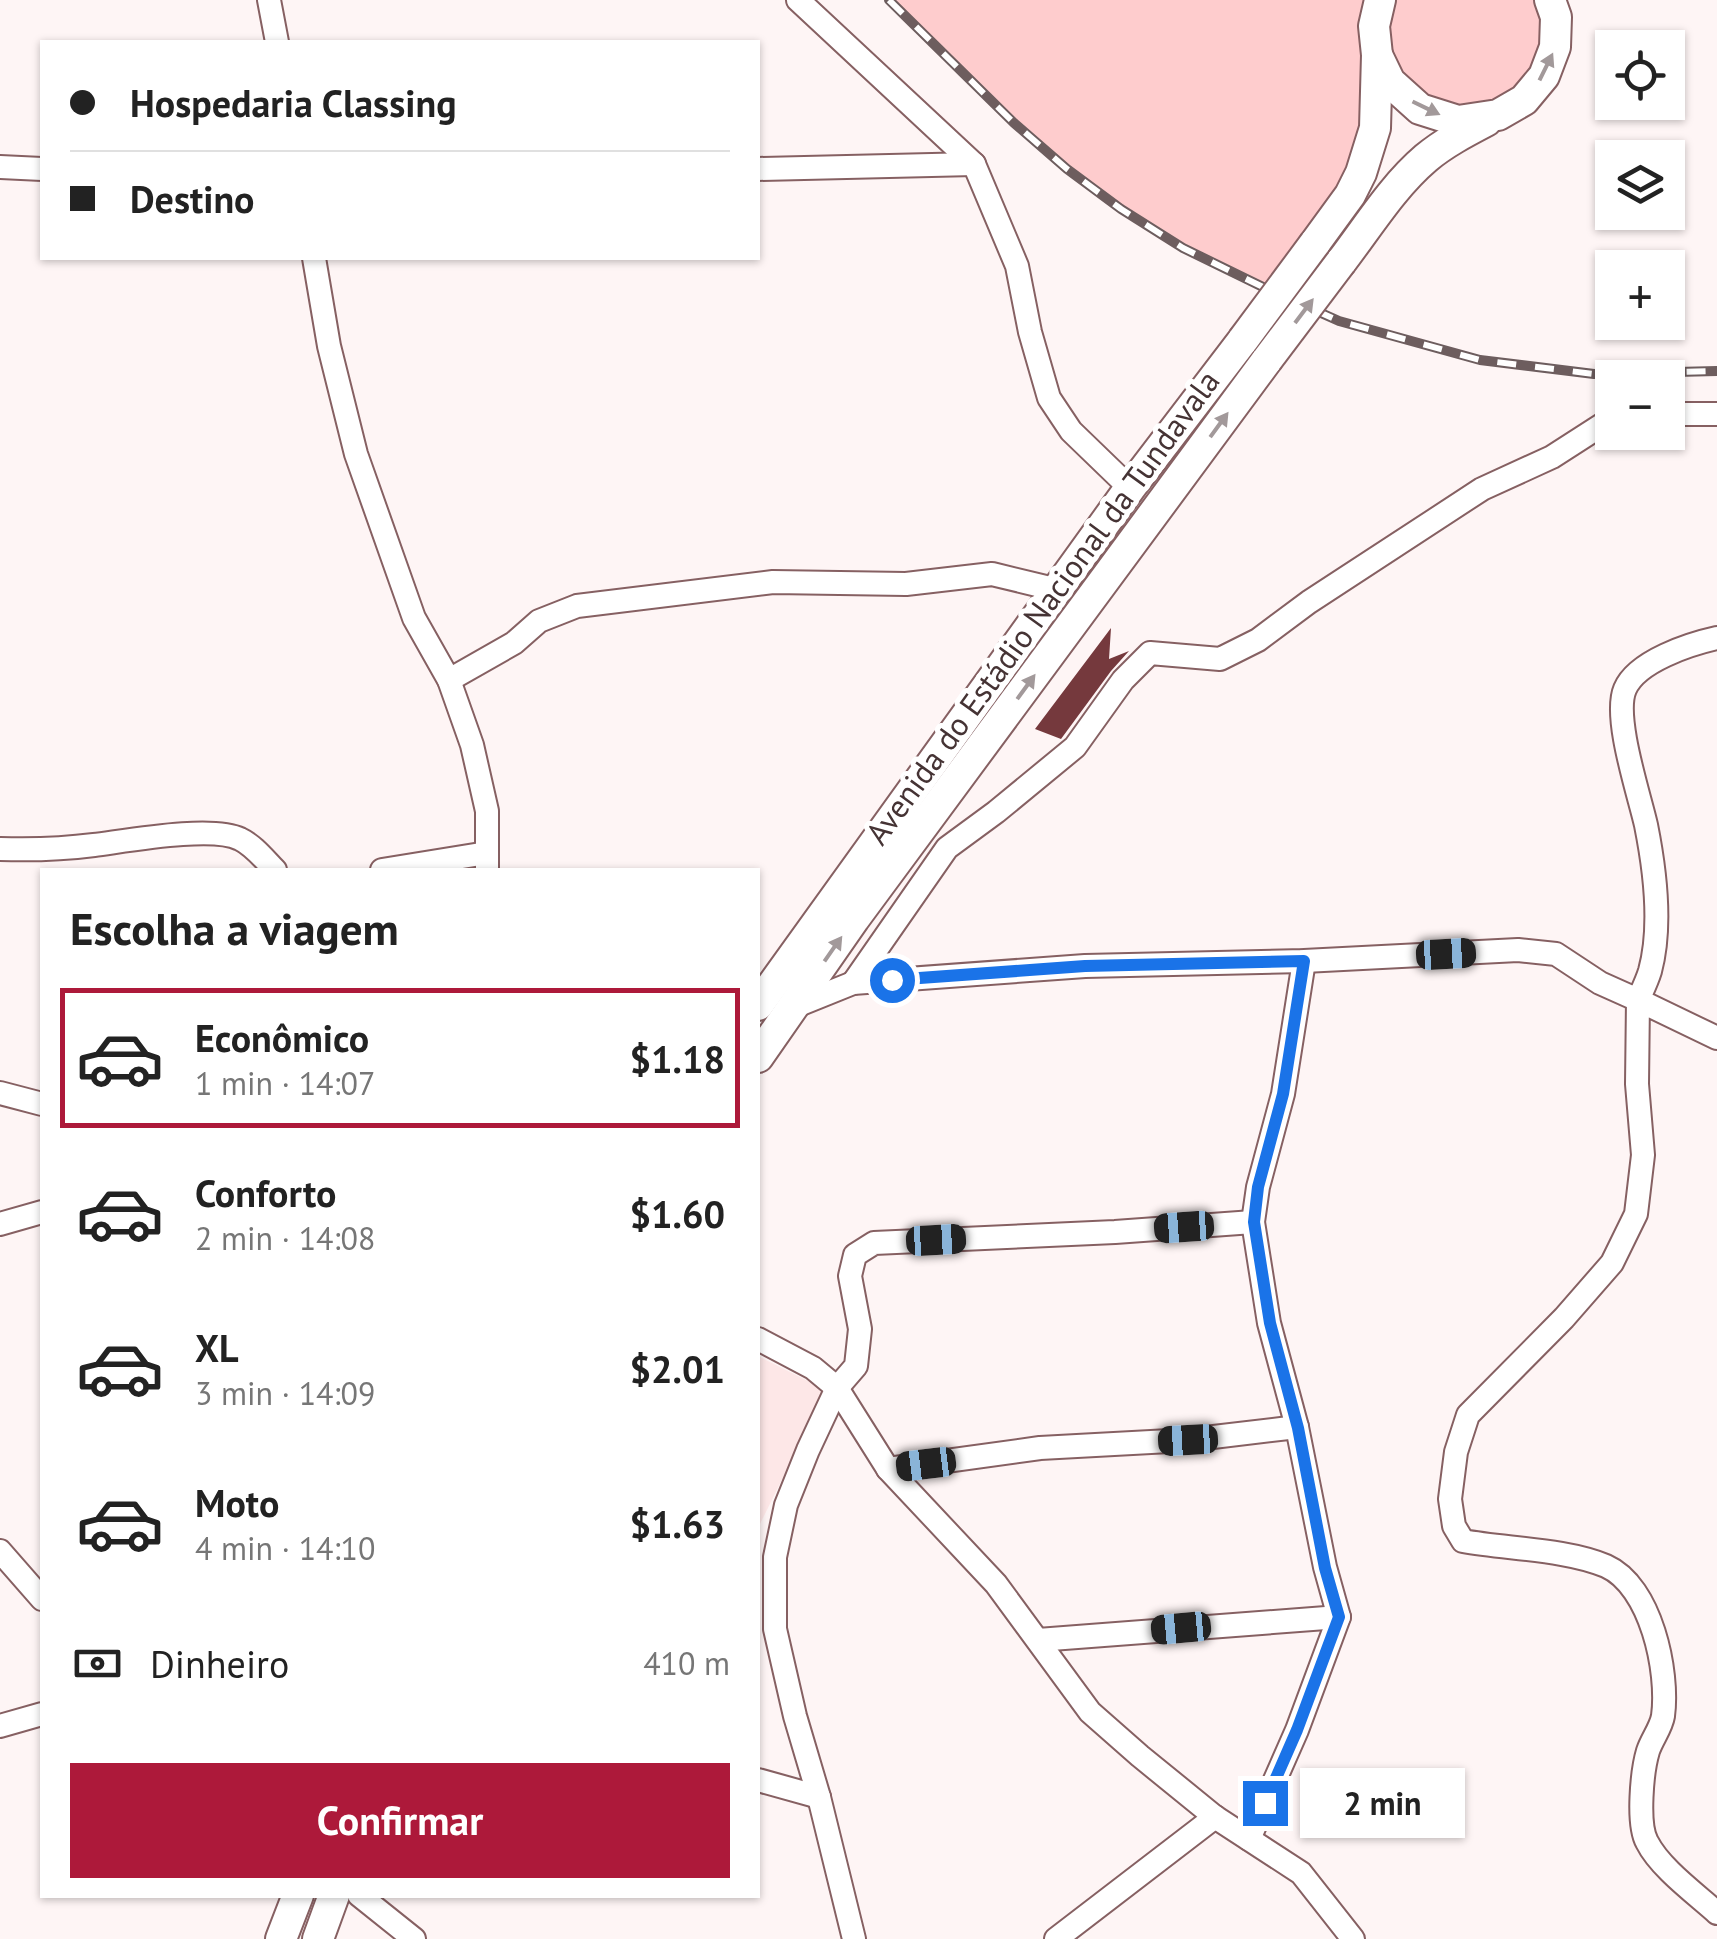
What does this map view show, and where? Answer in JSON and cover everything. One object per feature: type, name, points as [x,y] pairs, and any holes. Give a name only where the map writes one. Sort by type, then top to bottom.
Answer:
[{"type":"street","points":[[269,0],[277,40]]},
{"type":"street","points":[[798,0],[974,164],[1017,266],[1049,398],[1070,431],[1130,488]]},
{"type":"street","name":"Avenida do Estádio Nacional da Tundavala","points":[[760,1002],[1130,488],[1350,195],[1375,128],[1378,55],[1374,26],[1380,0]]},
{"type":"street","name":"Avenida do Estádio Nacional da Tundavala","points":[[760,1054],[854,919],[1406,176],[1456,136],[1524,100],[1544,76],[1555,48],[1556,17],[1550,0]]},
{"type":"street","points":[[1378,55],[1390,82],[1420,109],[1458,121],[1498,115]]},
{"type":"street","points":[[760,168],[974,164]]},
{"type":"street","points":[[0,166],[40,168]]},
{"type":"street","points":[[314,260],[329,346],[356,454],[414,618],[450,680],[472,745],[486,811],[487,862],[408,868]]},
{"type":"street","points":[[1685,414],[1717,414]]},
{"type":"street","points":[[853,982],[947,848],[1074,746],[1123,680],[1150,652],[1220,659],[1258,640],[1309,602],[1482,489],[1552,458],[1595,429]]},
{"type":"street","points":[[450,680],[514,643],[539,621],[577,606],[773,582],[906,584],[992,574],[1058,590]]},
{"type":"street","points":[[1717,638],[1688,644],[1642,669],[1625,687],[1621,707],[1647,830],[1658,919],[1650,971],[1638,1000],[1636,1084],[1643,1155],[1636,1214],[1612,1263],[1468,1415],[1456,1452],[1450,1499],[1454,1526],[1462,1540],[1581,1559],[1608,1567],[1633,1587],[1654,1629],[1663,1677],[1663,1718],[1648,1752],[1643,1788],[1646,1842],[1717,1913]]},
{"type":"street","points":[[0,849],[91,846],[146,836],[226,834],[243,840],[273,868]]},
{"type":"street","points":[[792,1008],[853,982],[1085,966],[1304,961],[1518,950],[1556,954],[1600,983],[1717,1038]]},
{"type":"street","points":[[1249,1839],[1297,1730],[1339,1617],[1325,1568],[1298,1428],[1270,1323],[1254,1222],[1258,1187],[1283,1094],[1304,961]]},
{"type":"street","points":[[0,1094],[40,1104]]},
{"type":"street","points":[[0,1224],[40,1213]]},
{"type":"street","points":[[854,1939],[775,1629],[774,1558],[786,1504],[808,1450],[837,1388],[856,1366],[860,1328],[850,1276],[855,1256],[874,1243],[1254,1222]]},
{"type":"street","points":[[760,1340],[812,1368],[837,1388],[888,1469],[996,1584],[1090,1712],[1215,1817],[1301,1872],[1353,1939]]},
{"type":"street","points":[[888,1469],[1040,1448],[1188,1440],[1298,1428]]},
{"type":"street","points":[[0,1551],[40,1597]]},
{"type":"street","points":[[1038,1640],[1339,1617]]},
{"type":"street","points":[[0,1726],[40,1715]]},
{"type":"street","points":[[760,1781],[818,1797]]},
{"type":"street","points":[[1056,1939],[1215,1817]]},
{"type":"street","points":[[281,1939],[297,1898]]},
{"type":"street","points":[[318,1939],[333,1898]]},
{"type":"street","points":[[364,1898],[414,1939]]},
{"type":"shaded area","points":[[890,0],[1366,0],[1365,121],[1347,175],[1265,288],[1157,232],[1091,188],[1002,111]]},
{"type":"shaded area","points":[[1395,0],[1536,0],[1542,40],[1527,79],[1504,99],[1475,107],[1446,104],[1419,91],[1399,68],[1389,38]]},
{"type":"shaded area","points":[[760,1357],[826,1390],[760,1524]]},
{"type":"building","points":[[1111,628],[1109,659],[1129,651],[1061,739],[1035,729]]},
{"type":"railway","points":[[889,0],[1014,123],[1067,169],[1183,248],[1265,288],[1339,321],[1480,360],[1594,374],[1717,371]]},
{"type":"route","points":[[892,980],[1085,966],[1304,961],[1283,1094],[1258,1187],[1254,1222],[1270,1323],[1298,1428],[1325,1568],[1339,1617],[1265,1803]]}]
